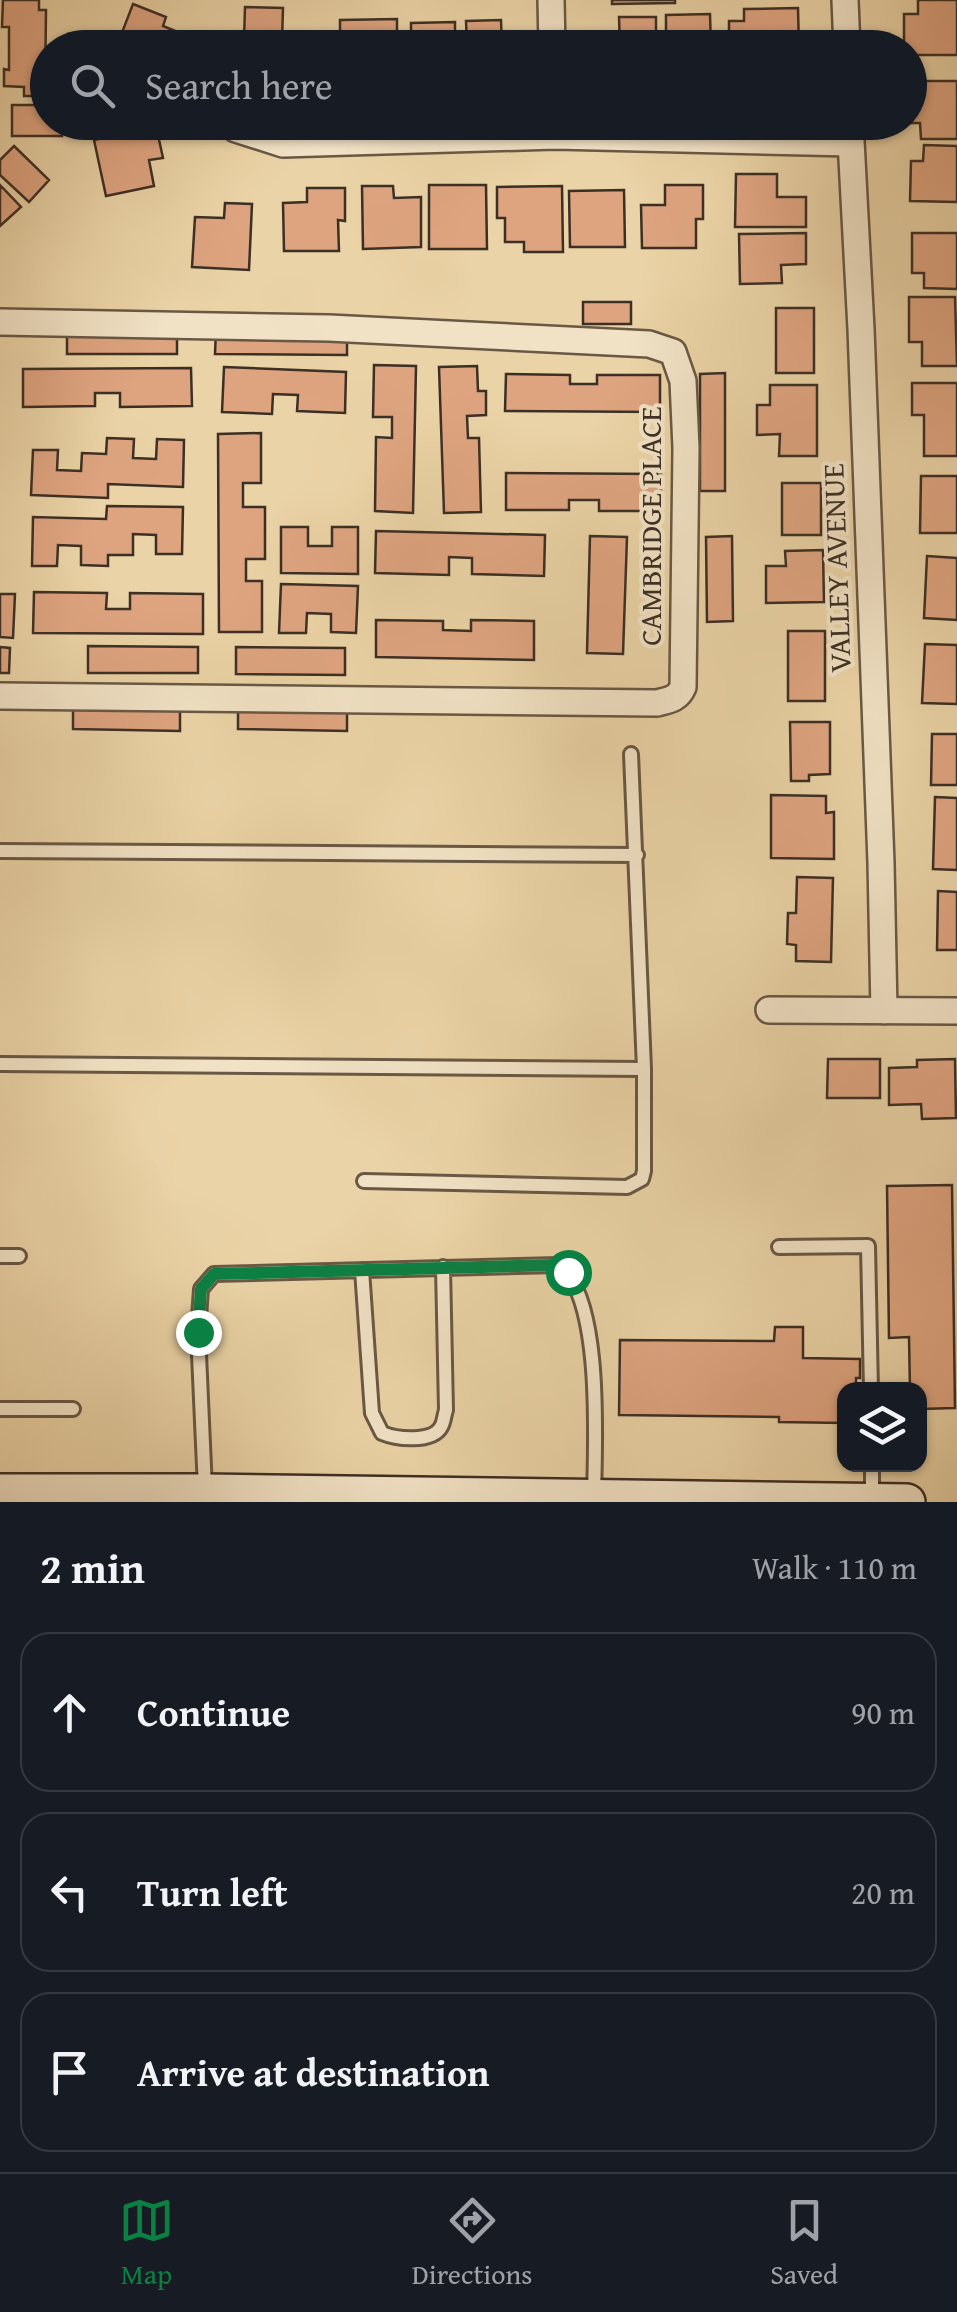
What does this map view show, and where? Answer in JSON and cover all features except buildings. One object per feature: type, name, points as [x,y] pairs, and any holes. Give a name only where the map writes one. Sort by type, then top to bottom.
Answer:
[{"type":"main road","points":[[0,1492],[907,1502]]},
{"type":"street","points":[[550,0],[551,30]]},
{"type":"street","points":[[845,0],[846,30]]},
{"type":"street","points":[[270,140],[283,144],[356,140]]},
{"type":"street","name":"VALLEY AVENUE","points":[[850,140],[881,844],[884,1010]]},
{"type":"street","name":"CAMBRIDGE PLACE","points":[[0,322],[329,328],[649,344],[673,352],[683,381],[686,448],[684,687],[671,700],[0,696]]},
{"type":"street","points":[[770,1010],[957,1011]]},
{"type":"lane","points":[[364,1181],[627,1187],[642,1179],[644,1069],[631,754]]},
{"type":"lane","points":[[0,851],[637,855]]},
{"type":"lane","points":[[0,1064],[644,1069]]},
{"type":"lane","points":[[779,1246],[868,1246],[871,1382]]},
{"type":"lane","points":[[0,1256],[20,1256]]},
{"type":"lane","points":[[205,1492],[198,1332],[201,1289],[214,1274],[558,1265],[568,1272],[582,1298],[595,1385],[594,1498]]},
{"type":"lane","points":[[362,1270],[372,1413],[382,1433],[393,1438],[432,1436],[440,1430],[446,1410],[442,1267]]},
{"type":"lane","points":[[0,1409],[73,1409]]},
{"type":"lane","points":[[872,1472],[872,1502]]},
{"type":"route","points":[[198,1332],[201,1289],[214,1274],[558,1265],[568,1272]]}]
